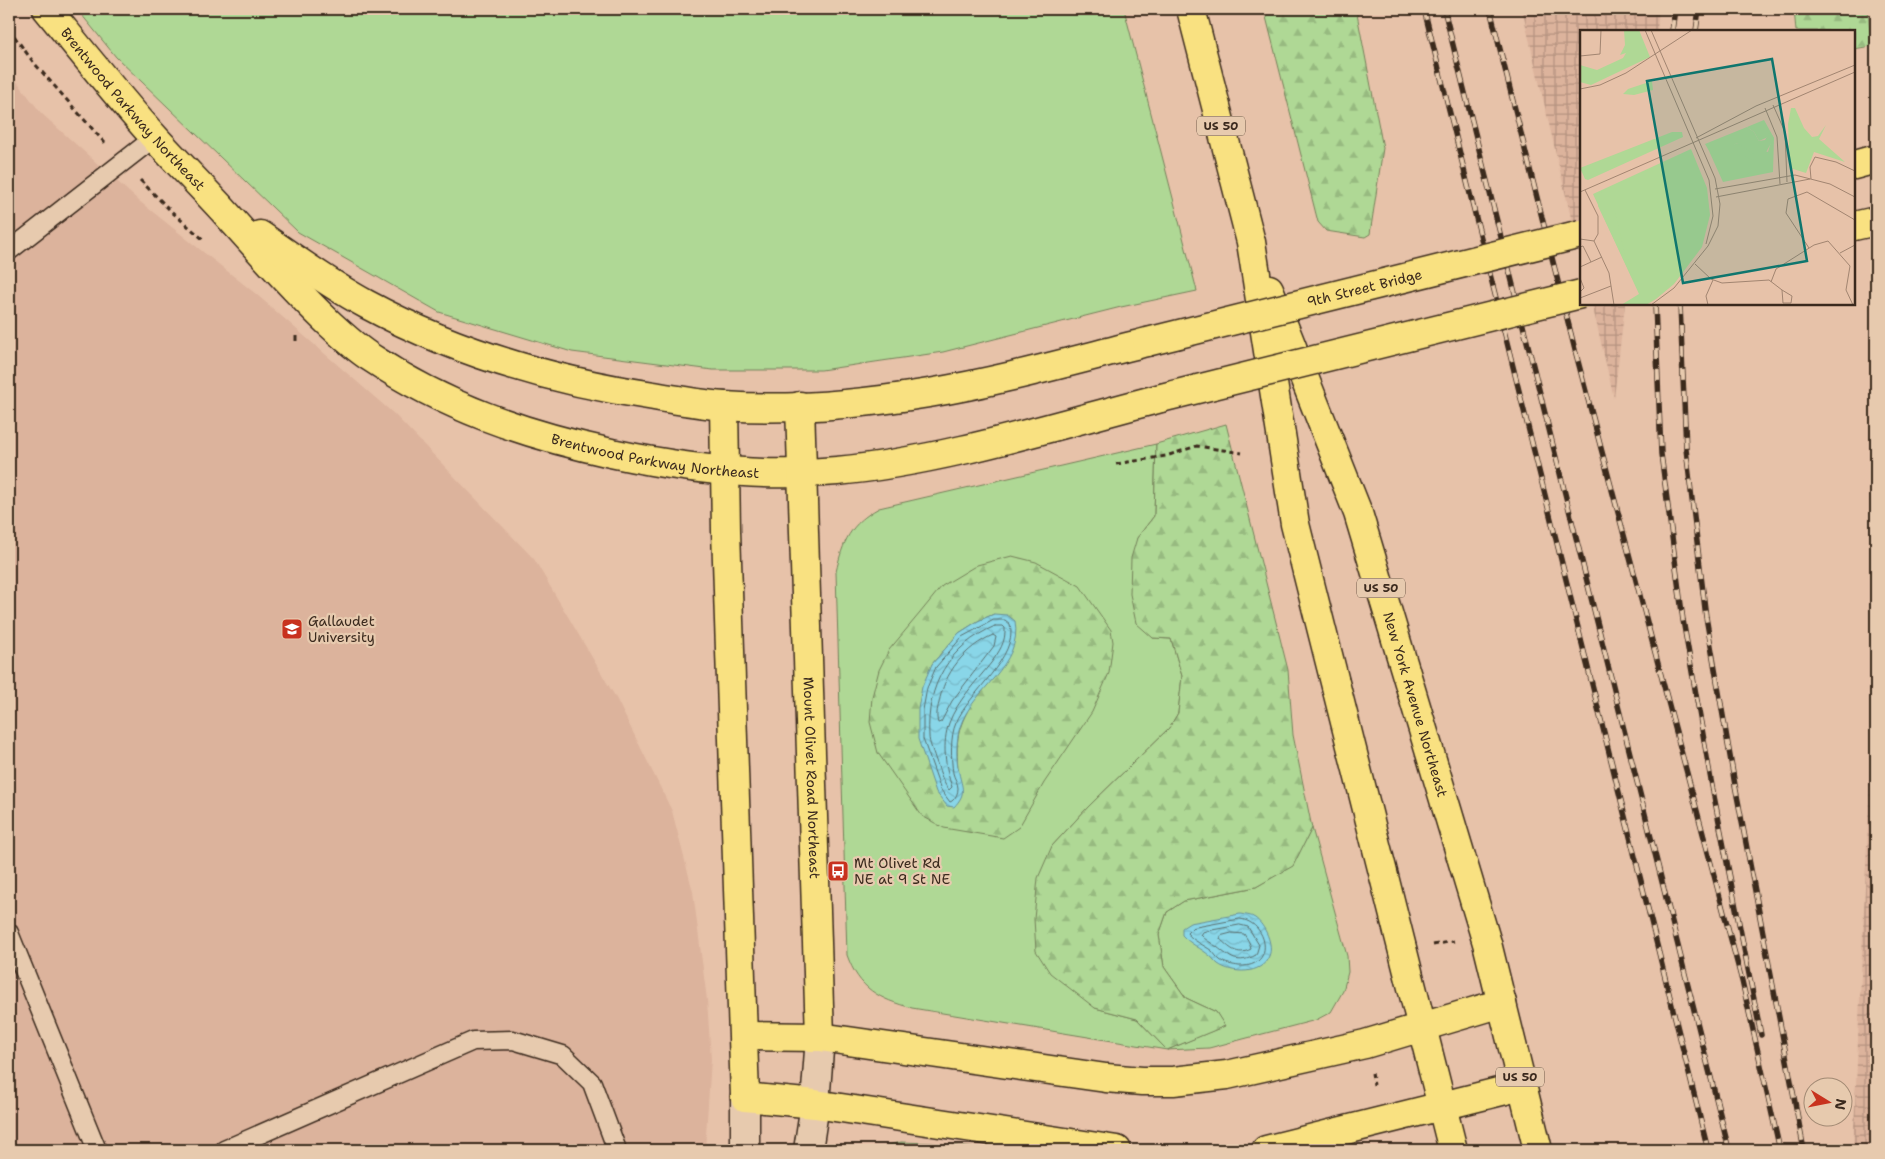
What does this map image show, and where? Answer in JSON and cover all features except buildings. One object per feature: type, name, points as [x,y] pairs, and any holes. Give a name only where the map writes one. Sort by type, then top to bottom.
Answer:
[{"type":"main road","name":"Brentwood Parkway Northeast","points":[[47,9],[95,69],[294,289],[369,357],[431,393],[489,419],[560,442],[667,464],[725,472],[803,473],[903,463],[1580,294]]},
{"type":"main road","name":"New York Avenue Northeast","points":[[1191,9],[1251,242],[1295,524],[1453,1150]]},
{"type":"main road","points":[[1855,165],[1876,159]]},
{"type":"main road","name":"Brentwood Parkway Northeast","points":[[222,208],[314,272],[359,299],[423,331],[478,354],[520,368],[566,380],[638,394],[724,406],[800,406],[885,399],[1001,378],[1147,342]]},
{"type":"main road","points":[[1855,226],[1876,221]]},
{"type":"main road","name":"9th Street Bridge","points":[[1147,342],[1580,234]]},
{"type":"main road","name":"New York Avenue Northeast","points":[[1251,242],[1358,514],[1465,868],[1502,1003],[1538,1150]]},
{"type":"main road","points":[[724,406],[746,1097],[746,1150]]},
{"type":"main road","name":"Mount Olivet Road Northeast","points":[[800,406],[820,1036],[815,1104],[808,1150]]},
{"type":"main road","points":[[744,1036],[820,1036],[1106,1078],[1165,1081],[1200,1079],[1365,1044],[1502,1003]]},
{"type":"main road","points":[[1266,1150],[1522,1086]]},
{"type":"main road","points":[[746,1097],[815,1104],[1117,1150]]},
{"type":"lane","points":[[9,252],[155,137]]},
{"type":"lane","points":[[9,934],[97,1150]]},
{"type":"lane","points":[[224,1150],[474,1041],[513,1040],[563,1055],[592,1083],[617,1150]]},
{"type":"path","points":[[9,29],[34,63],[66,101],[123,163],[172,212],[209,244]]},
{"type":"path","points":[[295,332],[296,344]]},
{"type":"path","points":[[1116,464],[1166,456],[1197,446],[1242,453]]},
{"type":"path","points":[[1429,946],[1457,941]]},
{"type":"shaded area","points":[[1522,9],[1659,9],[1657,30],[1580,30],[1580,256]]},
{"type":"shaded area","name":"Gallaudet University","points":[[9,71],[41,113],[139,201],[256,294],[394,414],[534,559],[616,698],[672,811],[693,892],[707,1000],[711,1059],[705,1150],[9,1150]]},
{"type":"shaded area","points":[[1592,305],[1625,305],[1614,398]]},
{"type":"shaded area","points":[[1876,649],[1876,1150],[1853,1150]]},
{"type":"green space","points":[[77,9],[1124,9],[1197,291],[1121,307],[943,352],[821,370],[713,370],[572,352],[439,312],[298,232],[116,57]]},
{"type":"green space","points":[[1264,9],[1356,9],[1383,148],[1370,234],[1365,237],[1326,231],[1318,222]]},
{"type":"green space","points":[[1794,9],[1868,9],[1871,46],[1855,49],[1855,30],[1796,30]]},
{"type":"green space","points":[[1226,424],[1288,670],[1293,735],[1312,828],[1293,866],[1256,887],[1184,901],[1167,912],[1159,935],[1164,967],[1186,998],[1216,1012],[1225,1026],[1167,1050],[1137,1019],[1095,1008],[1050,973],[1036,951],[1034,919],[1038,878],[1052,846],[1088,807],[1169,728],[1178,713],[1182,676],[1171,639],[1153,638],[1136,623],[1130,594],[1131,558],[1137,538],[1154,516],[1156,444]]},
{"type":"green space","points":[[1156,444],[1154,516],[1137,538],[1153,638],[1171,639],[1182,676],[1178,713],[1169,728],[1088,807],[1052,846],[1095,1008],[1137,1019],[1167,1050],[912,1008],[890,1001],[864,984],[852,967],[847,955],[836,572],[845,542],[854,527],[861,520],[879,508]]},
{"type":"green space","points":[[1012,556],[1036,562],[1080,586],[1111,630],[1113,642],[1109,673],[1092,712],[1044,783],[1019,827],[1003,838],[944,828],[922,816],[878,753],[870,722],[872,697],[879,670],[889,650],[942,586],[977,565]],"holes":[[[994,614],[967,712],[959,734],[957,748],[958,772],[932,664],[959,633]]]},
{"type":"green space","points":[[1312,828],[1347,956],[1348,972],[1343,991],[1331,1012],[1316,1020],[1209,1048],[1167,1050],[1224,1026],[1216,1012],[1186,998],[1164,967],[1159,935],[1167,912],[1184,901],[1256,887],[1293,865]]},
{"type":"green space","points":[[901,1142],[931,1143],[987,1150],[877,1150]]},
{"type":"water","points":[[994,614],[1007,615],[1015,621],[1015,637],[1011,651],[1004,664],[966,713],[960,727],[957,756],[962,794],[954,807],[947,806],[936,792],[918,739],[918,709],[922,687],[932,664],[959,633]]},
{"type":"water","points":[[1240,914],[1252,916],[1259,921],[1269,941],[1269,956],[1260,967],[1253,970],[1238,971],[1224,967],[1182,935],[1182,928],[1190,923]]},
{"type":"railway","points":[[1424,9],[1708,1150]]},
{"type":"railway","points":[[1444,9],[1729,1150]]},
{"type":"railway","points":[[1490,9],[1575,350],[1742,981],[1780,1150]]},
{"type":"railway","points":[[1672,30],[1675,9]]},
{"type":"railway","points":[[1696,30],[1699,9]]},
{"type":"railway","points":[[1655,305],[1661,454],[1683,620],[1712,786],[1761,1035]]},
{"type":"railway","points":[[1680,305],[1686,449],[1706,617],[1735,785],[1804,1150]]},
{"type":"place","name":"Gallaudet University","points":[[292,629]]},
{"type":"place","name":"Mt Olivet Rd NE at 9 St NE","points":[[838,871]]}]
